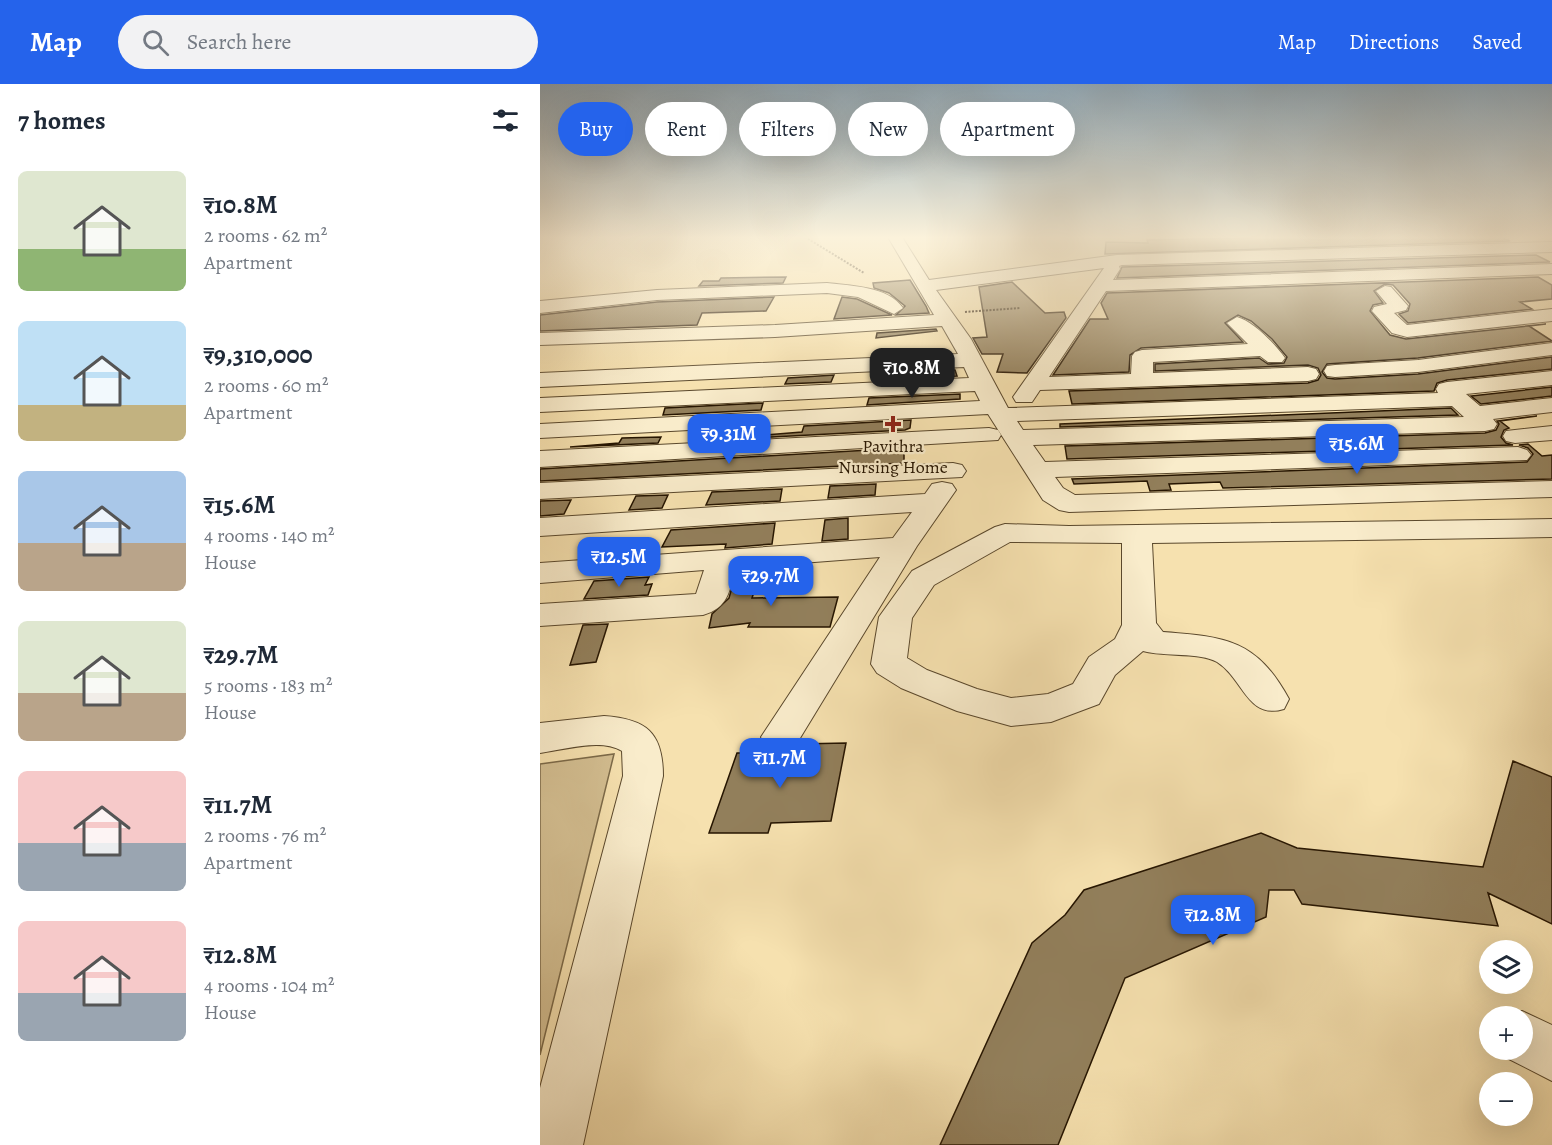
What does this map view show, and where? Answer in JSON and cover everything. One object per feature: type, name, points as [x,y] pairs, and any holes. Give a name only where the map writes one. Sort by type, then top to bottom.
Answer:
[{"type":"street","points":[[925,287],[961,339],[982,384],[1004,423],[1053,494],[1069,504],[1552,489]]},
{"type":"street","points":[[549,339],[656,326],[937,306],[1039,287]]},
{"type":"street","points":[[780,737],[902,546],[935,502],[954,471],[1004,423],[1099,287]]},
{"type":"street","points":[[1376,287],[1399,306],[1381,311],[1403,331],[1552,315]]},
{"type":"street","points":[[540,307],[695,288],[840,288],[880,298],[894,308]]},
{"type":"street","points":[[540,322],[573,319],[656,326],[676,315],[695,288]]},
{"type":"street","points":[[1087,304],[1474,288]]},
{"type":"street","points":[[1536,298],[1552,307]]},
{"type":"street","points":[[791,311],[937,306]]},
{"type":"street","points":[[549,339],[573,319]]},
{"type":"street","points":[[1033,384],[1299,375],[1238,323]]},
{"type":"street","points":[[1543,351],[1501,332],[1552,326]]},
{"type":"street","points":[[540,431],[710,386],[961,339]]},
{"type":"street","points":[[1142,380],[1142,356],[1267,349]]},
{"type":"street","points":[[1335,371],[1418,366],[1543,351]]},
{"type":"street","points":[[540,405],[971,360]]},
{"type":"street","points":[[540,361],[710,386],[1004,423],[1485,423],[1447,389],[1552,378]]},
{"type":"street","points":[[540,380],[710,386],[982,384]]},
{"type":"street","points":[[650,566],[685,482],[691,451],[710,386]]},
{"type":"street","points":[[540,459],[691,451],[1004,423],[1466,406],[1552,405]]},
{"type":"street","points":[[1037,470],[1516,446],[1552,433]]},
{"type":"street","points":[[540,491],[685,482],[954,471]]},
{"type":"street","points":[[540,527],[935,502]]},
{"type":"street","points":[[1137,534],[1139,625],[1128,647],[1102,666],[1086,694],[1051,708],[1011,712],[970,701],[914,679],[889,664],[896,617],[923,578],[1005,533],[1137,534],[1552,528]]},
{"type":"street","points":[[540,573],[902,546]]},
{"type":"street","points":[[540,615],[703,604],[712,598],[722,560]]},
{"type":"street","points":[[1139,625],[1153,642],[1177,647],[1208,646],[1229,652],[1271,699]]},
{"type":"street","points":[[540,738],[619,732],[637,741],[643,753],[643,776],[554,1145]]},
{"type":"street","points":[[1533,1043],[1552,1054]]},
{"type":"path","points":[[937,306],[1020,308]]},
{"type":"shaded area","points":[[614,754],[540,1055],[540,764]]},
{"type":"building","points":[[914,287],[929,313],[896,315],[905,306],[889,293],[874,288]]},
{"type":"building","points":[[979,287],[1017,287],[1045,313],[1064,312],[1066,318],[1027,373],[997,372],[1003,354],[982,354],[973,338],[987,337]]},
{"type":"building","points":[[1282,287],[1381,287],[1374,291],[1383,303],[1373,305],[1370,311],[1390,335],[1406,339],[1546,324],[1529,326],[1552,341],[1418,358],[1327,364],[1322,372],[1327,378],[1418,374],[1552,357],[1552,369],[1447,380],[1437,383],[1434,391],[1072,404],[1069,391],[1308,383],[1318,380],[1321,375],[1318,368],[1308,365],[1155,371],[1155,364],[1259,358],[1268,364],[1284,363],[1287,357],[1272,339],[1251,321],[1238,315],[1225,323],[1243,342],[1141,348],[1130,355],[1129,372],[1053,375],[1090,319],[1108,319],[1101,303],[1107,293]]},
{"type":"building","points":[[1394,287],[1552,287],[1552,299],[1520,302],[1532,309],[1408,323],[1399,314],[1408,311],[1410,304]]},
{"type":"building","points":[[774,297],[766,311],[702,313],[697,325],[540,331],[540,315],[657,302]]},
{"type":"building","points":[[842,297],[857,299],[892,315],[834,319]]},
{"type":"building","points":[[936,329],[937,331],[876,338],[877,333]]},
{"type":"building","points":[[955,370],[957,376],[873,380],[875,373]]},
{"type":"building","points":[[834,375],[831,382],[785,384],[788,378]]},
{"type":"building","points":[[1552,387],[1552,396],[1481,404],[1471,396]]},
{"type":"building","points":[[960,394],[960,399],[867,405],[869,398]]},
{"type":"building","points":[[763,403],[761,410],[663,415],[665,408]]},
{"type":"building","points":[[1451,408],[1458,415],[1060,427],[1060,424]]},
{"type":"building","points":[[1537,416],[1500,421],[1509,428],[1504,430],[1501,437],[1506,443],[1513,445],[1067,459],[1065,446],[1485,433],[1496,430],[1499,424],[1497,421]]},
{"type":"building","points":[[911,420],[910,428],[905,430],[697,441],[700,432],[753,429],[751,436],[802,432],[804,426]]},
{"type":"building","points":[[661,437],[658,443],[570,447],[619,443],[622,438]]},
{"type":"building","points":[[1528,444],[1542,456],[1552,455],[1552,479],[1223,488],[1220,482],[1169,484],[1171,490],[1150,491],[1147,481],[1074,484],[1072,479],[1527,462],[1533,454],[1528,448],[1519,445]]},
{"type":"building","points":[[904,448],[904,463],[540,481],[540,469]]},
{"type":"building","points":[[876,484],[875,495],[828,498],[830,486]]},
{"type":"building","points":[[782,489],[780,501],[706,505],[712,492]]},
{"type":"building","points":[[668,495],[662,508],[629,510],[636,496]]},
{"type":"building","points":[[571,500],[564,514],[540,516],[540,501]]},
{"type":"building","points":[[848,518],[848,539],[822,541],[825,520]]},
{"type":"building","points":[[775,523],[772,544],[725,548],[726,544],[662,547],[671,530]]},
{"type":"building","points":[[762,568],[752,598],[838,597],[830,627],[748,627],[750,623],[709,628],[712,614],[729,598],[737,570]]},
{"type":"building","points":[[649,577],[645,585],[652,584],[648,595],[584,599],[594,581]]},
{"type":"building","points":[[608,624],[596,662],[570,665],[583,625]]},
{"type":"building","points":[[846,743],[831,821],[771,823],[768,833],[709,833],[737,753],[797,753],[799,744]]},
{"type":"building","points":[[1513,761],[1552,777],[1552,924],[1488,893],[1498,926],[1302,904],[1294,890],[1269,890],[1266,917],[1125,978],[1058,1145],[940,1145],[1032,943],[1065,915],[1084,890],[1261,833],[1297,848],[1483,867]]},
{"type":"place","name":"Pavithra Nursing Home","points":[[893,424]]}]
